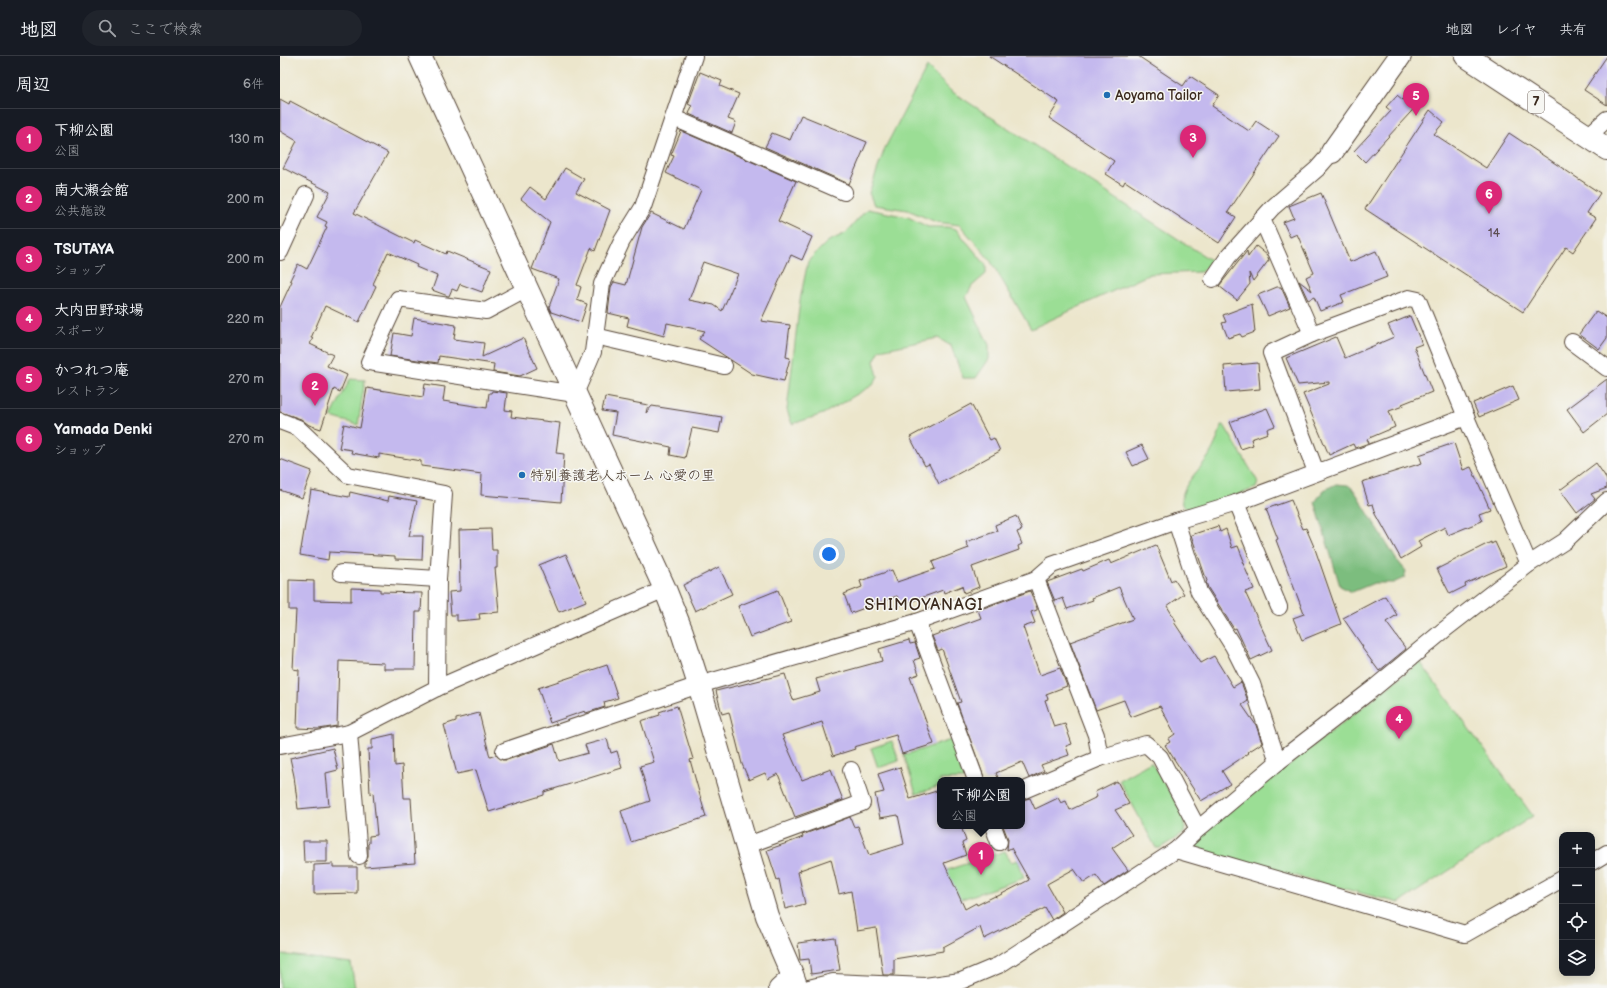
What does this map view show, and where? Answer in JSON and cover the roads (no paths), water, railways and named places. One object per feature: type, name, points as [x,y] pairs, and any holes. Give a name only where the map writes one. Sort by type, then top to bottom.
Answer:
[{"type":"main road","points":[[420,56],[458,143],[665,589],[682,632],[699,685],[745,846],[788,983]]},
{"type":"main road","points":[[1332,152],[1400,56]]},
{"type":"main road","name":"7","points":[[1466,56],[1607,149]]},
{"type":"street","points":[[527,289],[486,311],[398,298],[369,362],[575,394],[593,352],[602,284],[622,241],[643,207],[694,56]]},
{"type":"street","points":[[674,118],[844,192]]},
{"type":"street","points":[[1588,136],[1607,119]]},
{"type":"street","points":[[1213,279],[1228,257],[1262,219],[1283,197],[1317,169],[1332,152]]},
{"type":"street","points":[[280,252],[306,195]]},
{"type":"street","points":[[1262,219],[1312,334]]},
{"type":"street","points":[[1316,472],[1271,354],[1312,334],[1410,298],[1418,300],[1529,564]]},
{"type":"street","points":[[595,336],[724,366]]},
{"type":"street","points":[[1572,342],[1607,368]]},
{"type":"street","points":[[504,751],[699,685],[917,622],[1036,579],[1052,565],[1176,521],[1236,503],[1466,417]]},
{"type":"street","points":[[280,421],[298,428],[348,475],[444,494],[438,579],[438,688]]},
{"type":"street","points":[[810,988],[833,982],[926,986],[961,981],[999,965],[1176,850],[1198,829],[1278,762],[1374,688],[1444,630],[1529,564],[1565,541],[1607,501]]},
{"type":"street","points":[[1236,503],[1279,607]]},
{"type":"street","points":[[1176,521],[1199,592],[1233,646],[1252,684],[1278,762]]},
{"type":"street","points":[[341,573],[438,579]]},
{"type":"street","points":[[1036,579],[1096,735],[1100,758]]},
{"type":"street","points":[[280,746],[349,733],[438,688],[665,589]]},
{"type":"street","points":[[917,622],[975,777]]},
{"type":"street","points":[[349,733],[358,856]]},
{"type":"street","points":[[1025,790],[1100,758],[1146,744],[1160,757],[1198,829]]},
{"type":"street","points":[[745,846],[862,803],[851,770]]},
{"type":"street","points":[[994,829],[999,842]]},
{"type":"street","points":[[1176,850],[1465,934],[1559,880]]},
{"type":"street","points":[[1595,860],[1607,853]]},
{"type":"place","name":"Aoyama Tailor","points":[[1107,95]]},
{"type":"place","name":"かつれつ庵","points":[[1416,116]]},
{"type":"place","name":"TSUTAYA","points":[[1193,158]]},
{"type":"place","name":"Yamada Denki","points":[[1489,214]]},
{"type":"place","name":"南大瀬会館","points":[[315,406]]},
{"type":"place","name":"特別養護老人ホーム 心愛の里","points":[[522,475]]},
{"type":"place","name":"大内田野球場","points":[[1399,739]]},
{"type":"place","name":"下柳公園","points":[[981,875]]},
{"type":"district","name":"SHIMOYANAGI","points":[[924,605]]}]
